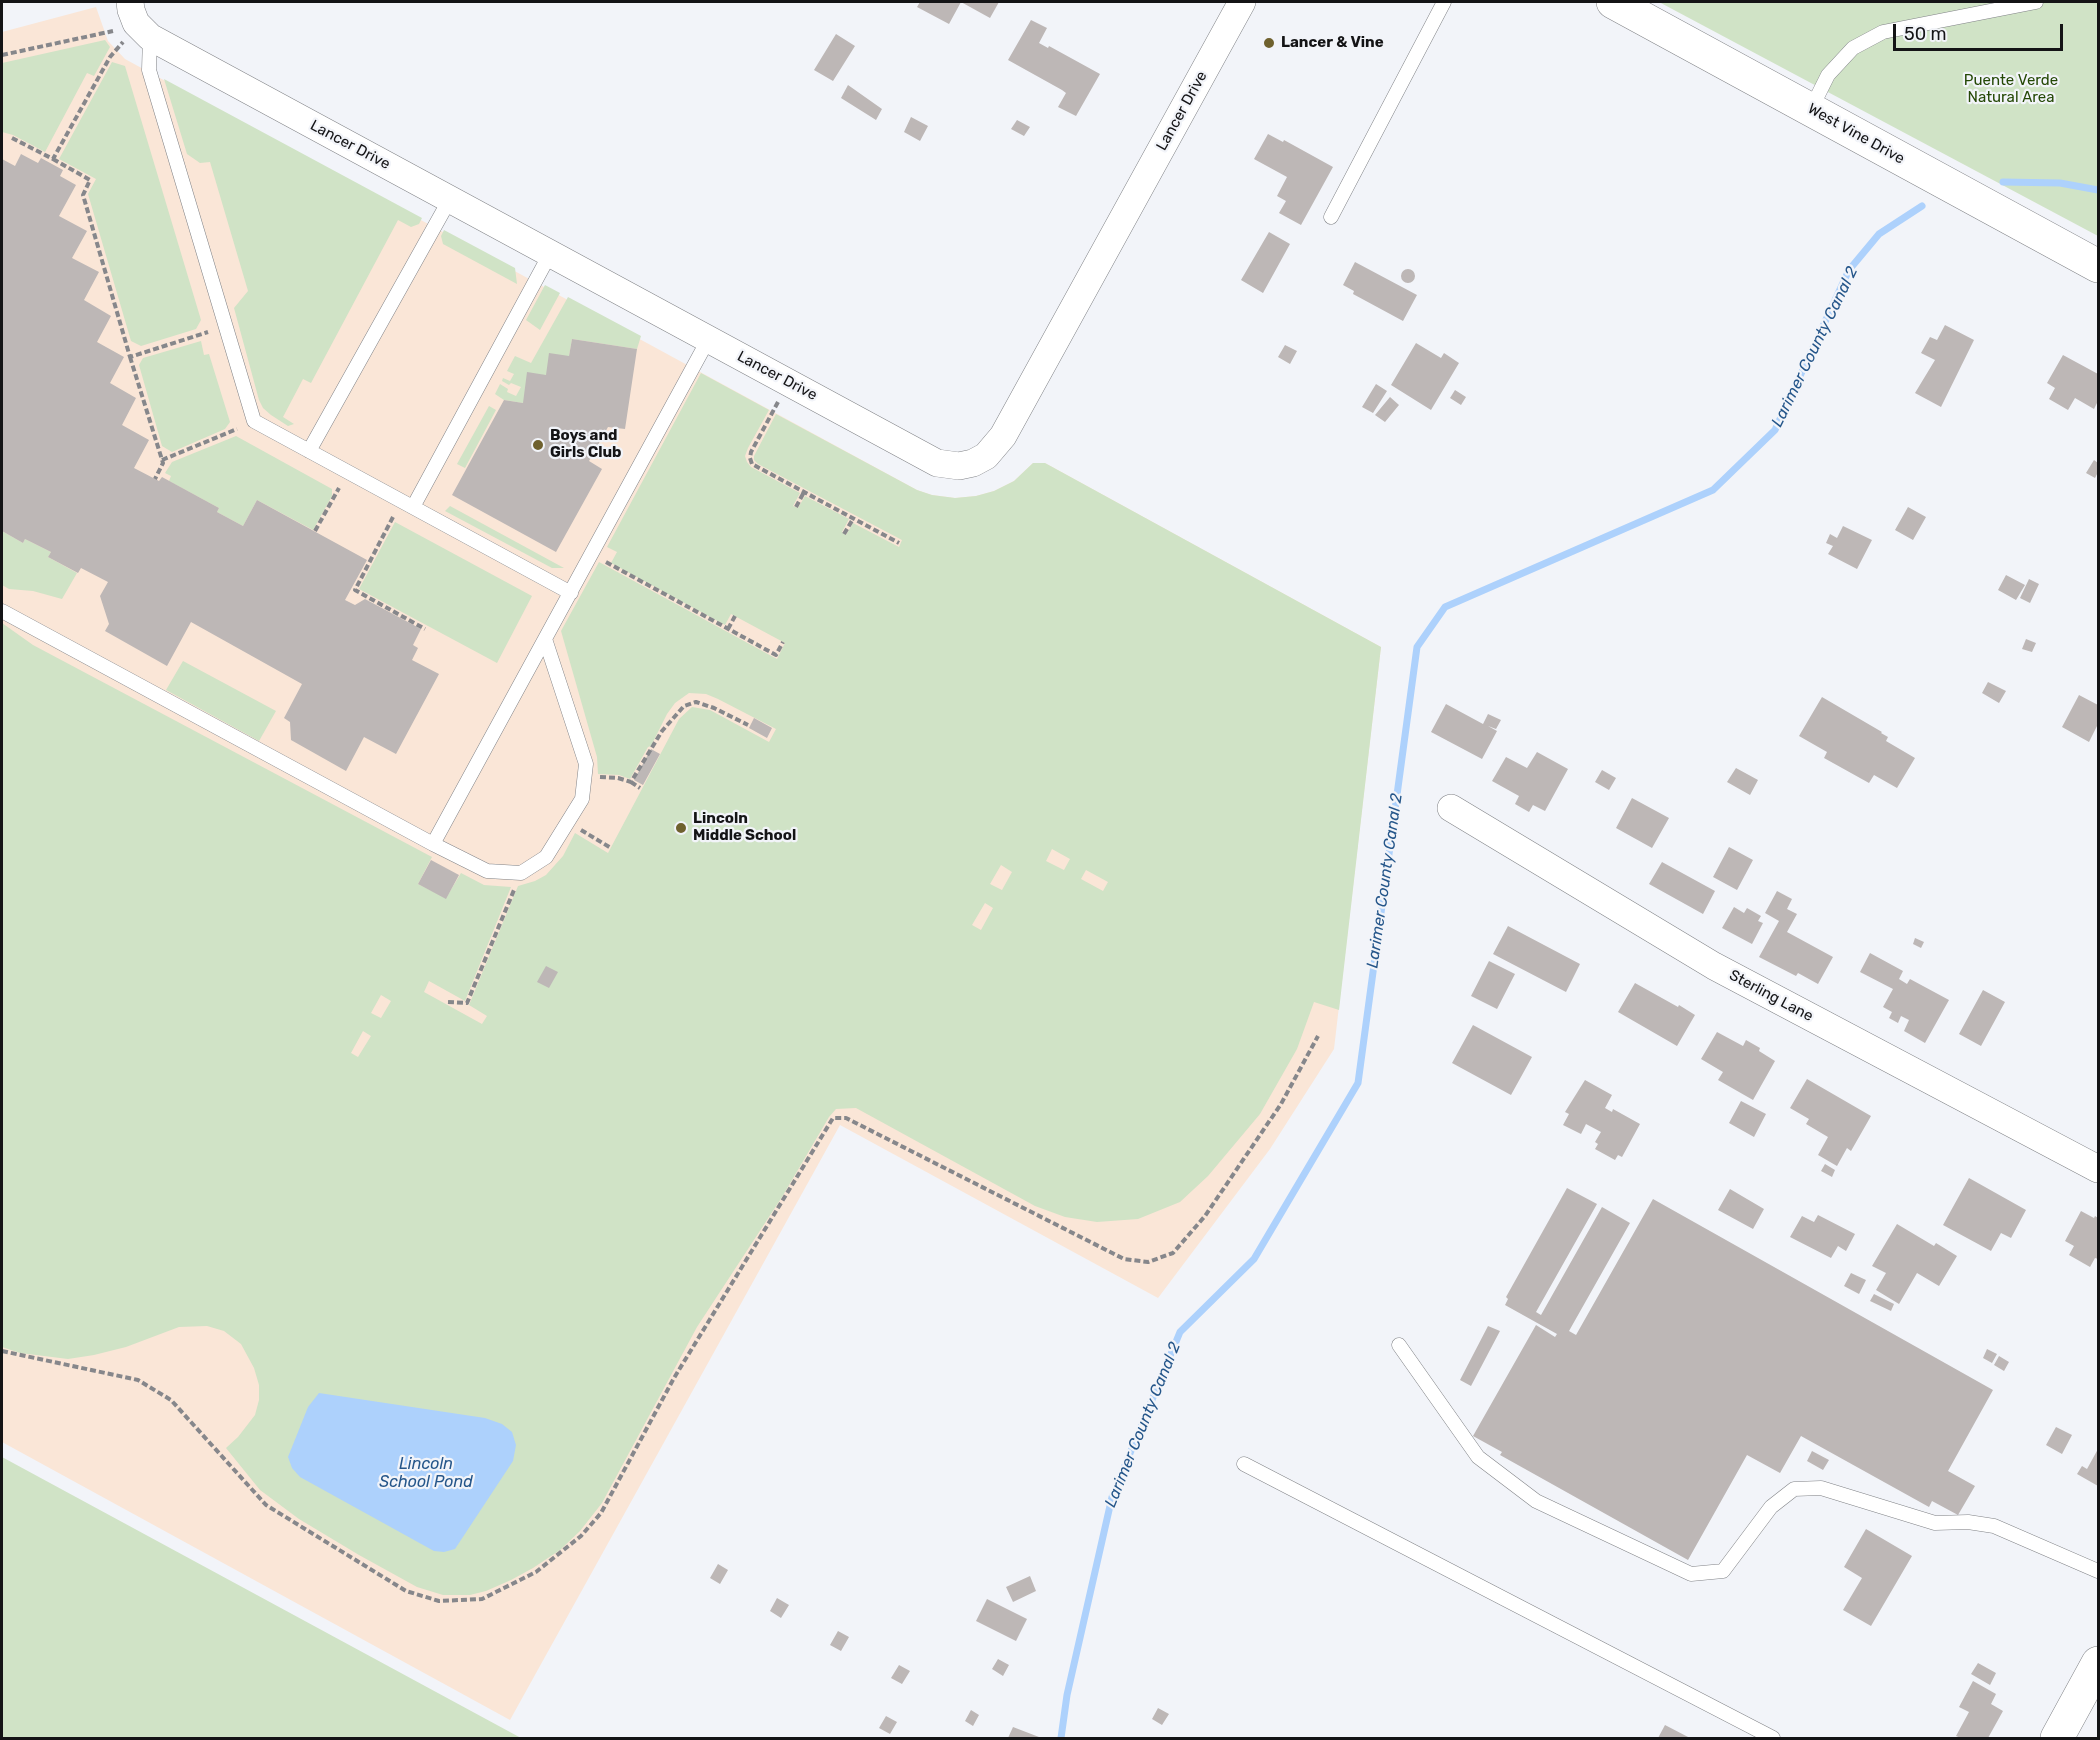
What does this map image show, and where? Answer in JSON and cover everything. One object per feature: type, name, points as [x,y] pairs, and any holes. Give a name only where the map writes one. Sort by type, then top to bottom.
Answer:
[{"type":"street","name":"Lancer Drive","points":[[135,25],[550,254],[937,463],[958,466],[973,463],[986,456],[1003,436],[1242,2]]},
{"type":"street","name":"West Vine Drive","points":[[1614,2],[2098,266]]},
{"type":"street","name":"Sterling Lane","points":[[1451,808],[1714,966],[2098,1169]]},
{"type":"street","points":[[2057,1738],[2098,1664]]},
{"type":"lane","points":[[1331,217],[1444,2]]},
{"type":"lane","points":[[1811,109],[1828,75],[1853,48],[1883,32],[2036,2]]},
{"type":"lane","points":[[135,25],[254,421],[571,593]]},
{"type":"lane","points":[[309,451],[450,199]]},
{"type":"lane","points":[[413,507],[550,254]]},
{"type":"lane","points":[[433,844],[708,340]]},
{"type":"lane","points":[[2,612],[433,844],[487,871],[521,873],[546,857],[582,799],[586,764],[545,639]]},
{"type":"lane","points":[[1399,1345],[1478,1457],[1536,1501],[1691,1574],[1723,1571],[1771,1507],[1794,1489],[1821,1488],[1935,1522],[1968,1522],[1994,1526],[2098,1571]]},
{"type":"lane","points":[[1244,1464],[1773,1738]]},
{"type":"path","points":[[2,56],[135,25]]},
{"type":"path","points":[[53,159],[110,57],[135,25]]},
{"type":"path","points":[[12,138],[90,180],[83,195],[163,463],[155,479]]},
{"type":"path","points":[[130,357],[208,332]]},
{"type":"path","points":[[789,383],[751,452],[752,464],[899,543]]},
{"type":"path","points":[[162,460],[237,429]]},
{"type":"path","points":[[315,531],[339,488]]},
{"type":"path","points":[[796,507],[804,492]]},
{"type":"path","points":[[393,518],[355,590],[425,629]]},
{"type":"path","points":[[844,534],[853,519]]},
{"type":"path","points":[[592,554],[776,655],[783,642]]},
{"type":"path","points":[[728,629],[735,616]]},
{"type":"path","points":[[631,782],[662,731],[684,706],[696,702],[714,708],[748,726]]},
{"type":"path","points":[[584,777],[618,778],[640,788]]},
{"type":"path","points":[[568,822],[611,848]]},
{"type":"path","points":[[448,1002],[467,1003],[521,873]]},
{"type":"path","points":[[2,1351],[138,1380],[171,1400],[266,1505],[406,1591],[439,1600],[483,1599],[536,1572],[581,1536],[601,1513],[675,1378],[833,1118],[846,1118],[1124,1259],[1148,1262],[1173,1253],[1205,1216],[1281,1104],[1318,1036]]},
{"type":"shaded area","name":"Lincoln Middle School","points":[[96,7],[108,41],[125,59],[917,490],[932,495],[955,498],[976,496],[994,491],[1014,481],[1033,463],[1045,463],[1381,647],[1334,1049],[1270,1149],[1158,1298],[840,1125],[510,1720],[2,1442],[2,32]]},
{"type":"green space","name":"Puente Verde Natural Area","points":[[1659,2],[2098,2],[2098,236]]},
{"type":"green space","points":[[105,40],[110,47],[94,76],[87,73],[45,152],[13,135],[2,132],[2,63]]},
{"type":"green space","points":[[112,62],[125,66],[201,320],[196,329],[141,346],[131,341],[88,194],[96,179],[59,159]]},
{"type":"green space","points":[[164,79],[422,218],[419,224],[411,227],[398,220],[311,383],[303,379],[283,417],[294,424],[288,426],[271,415],[263,408],[259,400],[234,308],[248,291],[210,162],[200,163],[187,154]]},
{"type":"green space","points":[[444,230],[515,268],[517,284],[443,244],[441,236]]},
{"type":"green space","points":[[545,285],[560,293],[540,330],[526,320]]},
{"type":"green space","points":[[568,297],[641,336],[637,349],[572,339],[569,356],[546,375],[523,403],[504,400],[495,394],[500,384],[508,389],[507,392],[516,396],[521,387],[511,383],[509,385],[502,381],[503,378],[510,381],[514,374],[507,371],[515,356],[531,363]]},
{"type":"green space","points":[[201,341],[204,355],[209,354],[230,422],[225,429],[172,452],[162,446],[139,365],[143,358]]},
{"type":"green space","name":"Lincoln Middle School","points":[[701,373],[769,410],[748,448],[745,456],[747,462],[751,467],[800,493],[793,506],[798,508],[805,496],[849,519],[842,532],[846,535],[853,523],[899,547],[902,540],[754,460],[776,414],[917,490],[932,495],[955,498],[994,491],[1014,481],[1033,463],[1045,463],[1381,647],[1339,1010],[1314,1002],[1297,1049],[1260,1114],[1208,1176],[1180,1202],[1138,1219],[1097,1222],[1065,1217],[1035,1206],[856,1108],[836,1109],[697,1327],[602,1503],[580,1531],[560,1550],[511,1580],[470,1595],[443,1595],[417,1587],[359,1555],[299,1519],[260,1490],[226,1448],[255,1415],[259,1400],[259,1385],[254,1368],[241,1344],[224,1331],[207,1326],[179,1327],[126,1347],[68,1359],[20,1353],[2,1347],[2,623],[33,645],[432,857],[418,884],[446,898],[461,873],[484,885],[511,887],[465,1001],[429,981],[424,992],[482,1024],[487,1016],[469,1005],[518,886],[546,875],[563,856],[575,833],[608,853],[679,719],[692,707],[710,710],[769,742],[776,729],[706,694],[689,693],[675,703],[667,714],[651,746],[648,747],[630,779],[619,775],[598,774],[597,757],[561,631],[599,562],[777,659],[785,643],[731,614],[725,625],[611,563],[617,552],[607,547]],"holes":[[[1052,849],[1070,859],[1064,870],[1046,861]],[[1001,865],[1012,872],[1002,890],[990,884]],[[1086,870],[1108,882],[1103,891],[1081,879]],[[985,903],[993,908],[981,930],[972,925]],[[381,995],[391,1001],[381,1018],[371,1013]],[[363,1031],[371,1036],[358,1057],[351,1053]]]},
{"type":"green space","points":[[489,406],[496,410],[465,468],[457,464]]},
{"type":"green space","points":[[236,436],[332,489],[332,496],[313,530],[257,500],[243,526],[217,512],[219,508],[169,481],[171,476],[165,473],[172,462]]},
{"type":"green space","points":[[450,506],[564,568],[552,568],[445,511]]},
{"type":"green space","points":[[395,522],[532,596],[497,663],[359,589]]},
{"type":"green space","points":[[2,531],[23,543],[25,539],[51,552],[48,557],[77,573],[62,599],[33,591],[9,589],[2,585]]},
{"type":"green space","points":[[183,661],[276,711],[259,741],[166,690]]},
{"type":"green space","points":[[2,1457],[50,1483],[521,1738],[2,1738]]},
{"type":"water","name":"Lincoln School Pond","points":[[319,1393],[485,1418],[502,1424],[512,1432],[516,1445],[513,1461],[455,1549],[444,1552],[434,1551],[300,1477],[292,1468],[288,1457],[308,1407]]},
{"type":"building","points":[[920,2],[961,2],[949,24],[917,7]]},
{"type":"building","points":[[961,2],[999,2],[990,18]]},
{"type":"building","points":[[1031,20],[1047,28],[1039,43],[1048,48],[1049,46],[1100,74],[1076,116],[1058,107],[1066,93],[1008,60]]},
{"type":"building","points":[[836,34],[855,46],[833,81],[814,70]]},
{"type":"building","points":[[848,85],[882,109],[876,120],[841,98]]},
{"type":"building","points":[[911,117],[928,126],[920,141],[904,132]]},
{"type":"building","points":[[1017,120],[1030,127],[1024,136],[1011,129]]},
{"type":"building","points":[[1268,134],[1283,142],[1284,140],[1333,167],[1301,225],[1279,213],[1286,201],[1277,196],[1287,177],[1254,159]]},
{"type":"building","points":[[21,154],[38,163],[41,158],[63,170],[60,176],[76,185],[59,216],[87,231],[72,258],[99,272],[84,300],[111,316],[97,342],[124,357],[110,383],[136,398],[122,425],[149,440],[134,468],[159,481],[162,477],[219,508],[217,512],[243,526],[257,500],[367,560],[345,600],[355,605],[365,599],[421,629],[413,645],[418,648],[412,660],[439,674],[396,754],[364,737],[346,771],[291,740],[290,722],[284,718],[302,684],[191,622],[167,666],[105,631],[109,624],[100,596],[108,582],[81,568],[78,573],[48,557],[51,552],[25,539],[23,543],[2,531],[2,159],[15,166]]},
{"type":"building","points":[[1269,232],[1290,244],[1263,293],[1241,280]]},
{"type":"building","points":[[1355,262],[1417,295],[1403,321],[1353,294],[1354,291],[1343,285]]},
{"type":"building","points":[[1405,269],[1411,269],[1415,276],[1411,283],[1405,283],[1401,279],[1401,273]]},
{"type":"building","points":[[1945,325],[1974,340],[1941,407],[1915,393],[1935,360],[1921,353],[1930,337],[1937,340]]},
{"type":"building","name":"Boys and Girls Club","points":[[572,339],[637,349],[625,429],[608,427],[589,461],[602,469],[556,552],[452,495],[504,400],[523,403],[527,372],[546,375],[549,353],[569,356]]},
{"type":"building","points":[[1416,343],[1441,358],[1444,353],[1459,363],[1431,410],[1391,385]]},
{"type":"building","points":[[1285,345],[1297,351],[1290,364],[1278,357]]},
{"type":"building","points":[[2063,355],[2098,374],[2098,401],[2094,409],[2075,398],[2068,410],[2049,399],[2055,388],[2047,383]]},
{"type":"building","points":[[1376,384],[1387,391],[1373,413],[1362,407]]},
{"type":"building","points":[[1455,390],[1466,397],[1461,405],[1450,398]]},
{"type":"building","points":[[1390,397],[1399,405],[1385,422],[1375,415]]},
{"type":"building","points":[[2094,460],[2098,463],[2095,478],[2086,473]]},
{"type":"building","points":[[1908,507],[1926,517],[1913,540],[1895,530]]},
{"type":"building","points":[[1843,526],[1872,540],[1857,569],[1828,554],[1833,546],[1826,543],[1830,534],[1837,538]]},
{"type":"building","points":[[2006,575],[2025,585],[2016,600],[1998,590]]},
{"type":"building","points":[[2029,579],[2039,584],[2030,603],[2020,598]]},
{"type":"building","points":[[2026,639],[2036,643],[2032,652],[2022,649]]},
{"type":"building","points":[[1988,682],[2006,691],[1999,703],[1982,693]]},
{"type":"building","points":[[2079,695],[2098,705],[2098,724],[2089,742],[2062,727]]},
{"type":"building","points":[[1822,697],[1882,732],[1888,737],[1886,741],[1915,758],[1897,788],[1874,775],[1869,783],[1824,758],[1827,752],[1799,736]]},
{"type":"building","points":[[1446,704],[1483,724],[1488,714],[1501,720],[1496,729],[1488,726],[1497,731],[1482,759],[1431,732]]},
{"type":"building","points":[[754,718],[772,728],[767,738],[749,728]]},
{"type":"building","points":[[651,749],[660,754],[643,785],[634,780]]},
{"type":"building","points":[[1537,752],[1568,769],[1545,811],[1533,805],[1529,812],[1515,804],[1519,796],[1492,781],[1506,757],[1527,768]]},
{"type":"building","points":[[1736,768],[1758,780],[1750,795],[1727,782]]},
{"type":"building","points":[[1602,770],[1616,778],[1609,790],[1595,782]]},
{"type":"building","points":[[1632,798],[1669,818],[1652,848],[1616,828]]},
{"type":"building","points":[[1729,847],[1753,860],[1737,890],[1713,877]]},
{"type":"building","points":[[431,860],[459,875],[446,899],[418,884]]},
{"type":"building","points":[[1662,862],[1715,891],[1703,914],[1649,884]]},
{"type":"building","points":[[1777,891],[1792,899],[1787,909],[1797,914],[1787,932],[1833,957],[1818,984],[1798,973],[1796,976],[1759,957],[1779,921],[1765,913]]},
{"type":"building","points":[[1734,907],[1744,913],[1747,908],[1761,916],[1758,921],[1763,923],[1752,944],[1722,928]]},
{"type":"building","points":[[1508,926],[1580,964],[1566,992],[1493,954]]},
{"type":"building","points":[[1915,938],[1924,942],[1921,948],[1913,944]]},
{"type":"building","points":[[1870,953],[1903,971],[1899,979],[1907,984],[1910,979],[1949,1000],[1925,1043],[1904,1031],[1909,1020],[1901,1016],[1898,1023],[1889,1018],[1892,1012],[1883,1007],[1893,989],[1860,972]]},
{"type":"building","points":[[1489,961],[1515,974],[1497,1009],[1471,996]]},
{"type":"building","points":[[546,966],[558,972],[549,988],[537,982]]},
{"type":"building","points":[[1635,983],[1695,1015],[1677,1046],[1618,1012]]},
{"type":"building","points":[[1983,990],[2005,1002],[1981,1046],[1959,1034]]},
{"type":"building","points":[[1473,1025],[1532,1057],[1511,1095],[1452,1063]]},
{"type":"building","points":[[1717,1032],[1743,1046],[1746,1040],[1775,1061],[1753,1100],[1718,1080],[1723,1072],[1701,1059]]},
{"type":"building","points":[[1807,1079],[1871,1116],[1851,1151],[1847,1148],[1837,1166],[1818,1155],[1828,1137],[1806,1124],[1809,1119],[1790,1108]]},
{"type":"building","points":[[1585,1080],[1612,1095],[1605,1108],[1612,1112],[1613,1109],[1640,1124],[1622,1157],[1618,1155],[1615,1160],[1595,1149],[1598,1144],[1595,1142],[1601,1132],[1586,1124],[1581,1134],[1563,1125],[1569,1114],[1565,1112]]},
{"type":"building","points":[[1741,1101],[1766,1114],[1754,1137],[1729,1123]]},
{"type":"building","points":[[1825,1164],[1835,1170],[1832,1177],[1821,1171]]},
{"type":"building","points":[[1969,1178],[2026,1210],[2011,1238],[2001,1233],[1991,1251],[1943,1225]]},
{"type":"building","points":[[1567,1188],[1597,1204],[1536,1312],[1541,1315],[1602,1207],[1630,1223],[1569,1331],[1576,1335],[1653,1199],[1993,1390],[1948,1471],[1975,1486],[1958,1515],[1932,1501],[1929,1507],[1801,1436],[1780,1473],[1747,1455],[1688,1560],[1500,1455],[1502,1452],[1473,1436],[1536,1325],[1555,1337],[1557,1334],[1505,1305],[1508,1299],[1506,1297]]},
{"type":"building","points":[[1730,1189],[1764,1209],[1753,1229],[1718,1210]]},
{"type":"building","points":[[2081,1211],[2098,1218],[2098,1259],[2095,1258],[2090,1267],[2069,1255],[2074,1246],[2065,1241]]},
{"type":"building","points":[[1818,1215],[1855,1234],[1846,1251],[1838,1246],[1831,1258],[1790,1237],[1802,1216],[1814,1222]]},
{"type":"building","points":[[1897,1224],[1934,1246],[1936,1243],[1957,1256],[1939,1286],[1917,1273],[1899,1304],[1876,1290],[1886,1273],[1872,1266]]},
{"type":"building","points":[[1851,1273],[1866,1280],[1859,1294],[1844,1286]]},
{"type":"building","points":[[1874,1294],[1894,1304],[1891,1311],[1870,1301]]},
{"type":"building","points":[[1488,1326],[1500,1331],[1471,1386],[1460,1380]]},
{"type":"building","points":[[1987,1349],[1997,1354],[1992,1363],[1983,1358]]},
{"type":"building","points":[[1999,1356],[2009,1362],[2004,1371],[1994,1365]]},
{"type":"building","points":[[2056,1427],[2072,1435],[2062,1454],[2046,1445]]},
{"type":"building","points":[[2098,1449],[2098,1486],[2077,1474],[2082,1466],[2087,1469]]},
{"type":"building","points":[[1812,1451],[1829,1460],[1823,1470],[1807,1461]]},
{"type":"building","points":[[1866,1529],[1912,1556],[1871,1626],[1843,1610],[1862,1578],[1844,1567]]},
{"type":"building","points":[[718,1564],[728,1570],[720,1584],[710,1578]]},
{"type":"building","points":[[1030,1576],[1036,1591],[1013,1602],[1006,1587]]},
{"type":"building","points":[[777,1598],[789,1605],[781,1618],[770,1611]]},
{"type":"building","points":[[987,1599],[1027,1619],[1016,1641],[976,1621]]},
{"type":"building","points":[[838,1631],[849,1637],[841,1651],[830,1645]]},
{"type":"building","points":[[998,1659],[1009,1665],[1003,1676],[992,1669]]},
{"type":"building","points":[[1978,1663],[1996,1673],[1990,1685],[1971,1674]]},
{"type":"building","points":[[899,1665],[910,1671],[902,1684],[891,1678]]},
{"type":"building","points":[[1973,1681],[1996,1694],[1991,1704],[2003,1711],[1988,1738],[1956,1736],[1969,1712],[1959,1707]]},
{"type":"building","points":[[1158,1708],[1169,1714],[1162,1725],[1152,1719]]},
{"type":"building","points":[[971,1710],[979,1715],[973,1726],[965,1721]]},
{"type":"building","points":[[886,1716],[897,1722],[890,1734],[879,1728]]},
{"type":"building","points":[[1665,1725],[1690,1738],[1658,1738]]},
{"type":"building","points":[[1013,1727],[1039,1737],[1008,1738]]},
{"type":"waterway","name":"Larimer County Canal 2","points":[[2003,182],[2060,183],[2098,190]]},
{"type":"waterway","name":"Larimer County Canal 2","points":[[1061,1738],[1067,1695],[1112,1497],[1180,1332],[1254,1259],[1358,1083],[1417,647],[1445,607],[1713,490],[1775,430],[1849,270],[1879,234],[1922,206]]},
{"type":"place","name":"Lancer & Vine","points":[[1269,43]]},
{"type":"place","name":"Boys and Girls Club","points":[[538,445]]},
{"type":"place","name":"Lincoln Middle School","points":[[681,828]]}]
